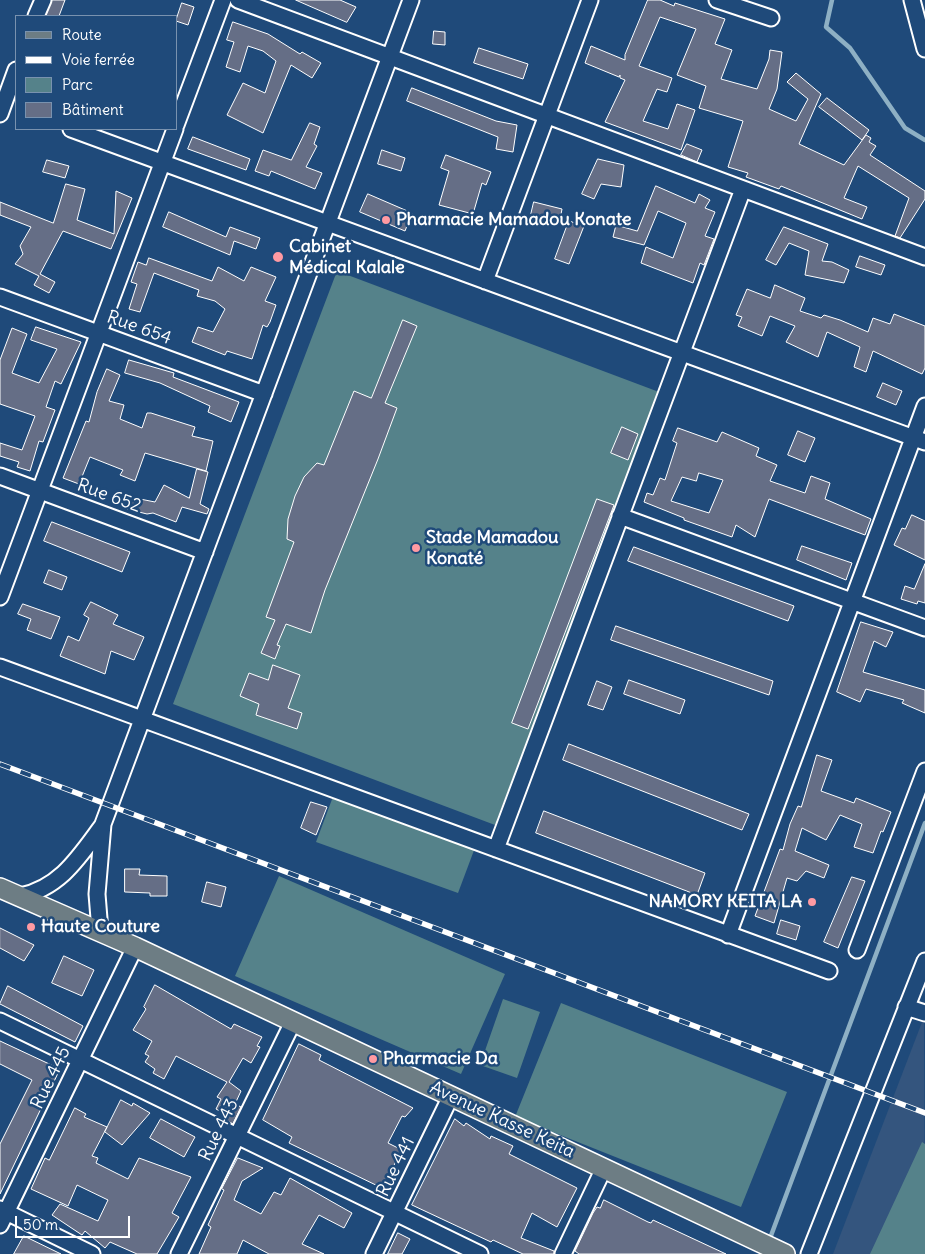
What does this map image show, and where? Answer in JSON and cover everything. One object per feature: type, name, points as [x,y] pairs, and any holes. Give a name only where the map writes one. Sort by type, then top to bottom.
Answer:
[{"type":"main road","name":"Avenue Kasse Keita","points":[[0,888],[135,947],[604,1168],[767,1249]]},
{"type":"street","points":[[36,15],[42,0]]},
{"type":"street","points":[[178,120],[223,0]]},
{"type":"street","points":[[238,0],[925,257]]},
{"type":"street","points":[[100,931],[97,894],[103,824],[411,0]]},
{"type":"street","points":[[485,281],[590,0]]},
{"type":"street","points":[[717,0],[771,18]]},
{"type":"street","points":[[912,0],[925,50]]},
{"type":"street","points":[[5,107],[15,73]]},
{"type":"street","points":[[74,130],[919,440]]},
{"type":"street","points":[[0,597],[175,130]]},
{"type":"street","points":[[496,849],[743,189]]},
{"type":"street","name":"Rue 654","points":[[0,297],[264,394]]},
{"type":"street","points":[[728,935],[852,601],[919,440],[925,406]]},
{"type":"street","name":"Rue 652","points":[[0,476],[205,552]]},
{"type":"street","points":[[620,516],[925,628]]},
{"type":"street","points":[[0,667],[829,971]]},
{"type":"street","points":[[857,950],[925,771]]},
{"type":"street","points":[[20,896],[36,893],[56,882],[103,824]]},
{"type":"street","name":"Rue 445","points":[[2,1216],[81,1060],[135,947]]},
{"type":"street","points":[[809,1254],[874,1094],[925,961]]},
{"type":"street","points":[[906,1007],[925,1013]]},
{"type":"street","points":[[0,1021],[480,1254]]},
{"type":"street","name":"Rue 443","points":[[179,1254],[293,1022]]},
{"type":"street","name":"Rue 441","points":[[374,1254],[451,1096]]},
{"type":"street","points":[[563,1254],[604,1168]]},
{"type":"street","points":[[2,1216],[92,1254]]},
{"type":"shaded area","points":[[924,1017],[925,1254],[833,1254]]},
{"type":"green space","name":"Stade Mamadou Konaté","points":[[337,271],[659,392],[495,825],[173,704]]},
{"type":"green space","points":[[334,794],[476,845],[458,893],[316,842]]},
{"type":"green space","points":[[279,876],[505,974],[461,1074],[235,976]]},
{"type":"green space","points":[[503,999],[540,1012],[517,1078],[480,1065]]},
{"type":"green space","points":[[561,1003],[787,1092],[741,1207],[515,1117]]},
{"type":"green space","points":[[922,1142],[925,1144],[925,1254],[870,1254]]},
{"type":"building","points":[[52,0],[65,0],[59,15],[46,15]]},
{"type":"building","points":[[296,0],[340,0],[356,7],[347,22]]},
{"type":"building","points":[[648,0],[660,0],[674,6],[675,3],[725,19],[715,44],[732,50],[721,79],[757,89],[769,59],[770,50],[782,52],[777,89],[769,109],[796,121],[808,99],[787,82],[796,73],[821,94],[799,144],[844,165],[866,135],[871,138],[869,142],[876,146],[870,155],[925,191],[925,199],[900,238],[895,236],[909,198],[858,166],[844,198],[867,207],[862,219],[781,186],[779,189],[746,177],[748,173],[728,167],[743,121],[699,108],[706,86],[677,75],[696,29],[660,17],[639,66],[672,78],[667,92],[657,89],[643,121],[668,129],[677,104],[695,110],[681,150],[605,122],[625,80],[620,78],[620,75],[619,77],[585,63],[591,46],[625,60],[625,55]]},
{"type":"building","points":[[182,3],[194,7],[188,25],[178,22]]},
{"type":"building","points":[[233,22],[268,34],[300,54],[302,52],[321,63],[312,78],[291,65],[263,133],[227,115],[243,83],[265,93],[276,61],[263,51],[248,46],[240,72],[226,67],[234,42],[227,40]]},
{"type":"building","points":[[434,31],[445,32],[445,45],[433,44]]},
{"type":"building","points":[[479,48],[528,64],[523,79],[474,63]]},
{"type":"building","points":[[412,88],[496,121],[517,125],[513,152],[496,149],[498,137],[407,101]]},
{"type":"building","points":[[827,98],[869,130],[862,140],[819,107]]},
{"type":"building","points":[[310,123],[320,127],[314,144],[317,146],[306,167],[322,173],[315,189],[271,171],[269,176],[255,171],[263,150],[291,160]]},
{"type":"building","points":[[193,137],[250,159],[246,170],[188,149]]},
{"type":"building","points":[[687,144],[702,150],[697,162],[681,155]]},
{"type":"building","points":[[382,150],[405,158],[401,171],[378,164]]},
{"type":"building","points":[[446,155],[491,172],[486,185],[482,183],[473,214],[439,205],[449,171],[441,168]]},
{"type":"building","points":[[598,159],[624,165],[621,187],[601,184],[594,199],[582,194]]},
{"type":"building","points":[[47,160],[69,166],[65,178],[43,172]]},
{"type":"building","points":[[66,184],[85,189],[77,220],[114,234],[116,191],[132,198],[111,249],[63,231],[40,274],[55,282],[49,293],[34,285],[39,276],[15,264],[23,254],[20,246],[31,227],[0,215],[0,202],[53,223]]},
{"type":"building","points":[[656,186],[695,203],[699,194],[710,200],[705,208],[715,212],[705,236],[714,239],[704,265],[700,263],[693,283],[641,263],[646,247],[673,258],[686,223],[658,211],[644,245],[613,237],[616,225],[637,231]]},
{"type":"building","points":[[368,194],[412,213],[405,231],[360,212]]},
{"type":"building","points":[[534,202],[562,209],[559,225],[530,219]]},
{"type":"building","points":[[169,212],[226,237],[230,227],[260,238],[256,249],[234,241],[230,255],[163,227]]},
{"type":"building","points":[[569,221],[584,226],[569,264],[555,259]]},
{"type":"building","points":[[784,227],[828,244],[822,261],[832,262],[849,270],[844,283],[805,275],[809,251],[789,243],[776,265],[766,260]]},
{"type":"building","points":[[860,256],[885,265],[881,275],[856,267]]},
{"type":"building","points":[[149,258],[212,281],[218,267],[244,281],[251,267],[276,277],[265,301],[276,305],[267,327],[263,325],[252,359],[227,351],[225,355],[192,342],[198,327],[213,332],[225,309],[215,301],[197,296],[199,290],[154,273],[140,312],[129,309],[137,284],[131,282],[138,262],[146,265]]},
{"type":"building","points":[[775,285],[805,298],[800,311],[821,318],[824,315],[868,332],[873,318],[890,324],[894,314],[925,326],[925,368],[922,374],[873,351],[866,372],[854,367],[860,347],[827,332],[818,357],[786,342],[795,326],[770,316],[762,336],[738,326],[742,317],[736,315],[747,289],[770,298]]},
{"type":"building","points":[[403,320],[417,326],[385,403],[397,408],[378,459],[325,590],[311,633],[286,624],[277,645],[280,646],[275,659],[261,653],[275,620],[266,617],[294,542],[287,539],[288,519],[295,496],[304,477],[317,463],[324,465],[354,391],[371,398]]},
{"type":"building","points":[[36,327],[81,342],[61,384],[55,381],[46,407],[55,410],[43,442],[39,441],[30,471],[17,467],[19,462],[0,456],[0,443],[22,450],[35,416],[0,404],[0,360],[12,328],[27,334],[12,373],[39,383],[57,349],[31,340]]},
{"type":"building","points":[[129,360],[174,373],[173,377],[239,402],[231,422],[208,412],[210,406],[160,383],[125,373]]},
{"type":"building","points":[[107,369],[120,375],[109,401],[124,405],[120,419],[142,428],[147,413],[151,413],[195,427],[192,436],[213,441],[206,471],[145,453],[135,481],[120,475],[123,470],[90,457],[79,484],[63,478],[86,421],[89,422],[97,392]]},
{"type":"building","points":[[883,383],[902,391],[896,405],[877,397]]},
{"type":"building","points":[[622,427],[638,434],[628,460],[611,453]]},
{"type":"building","points":[[678,428],[717,442],[722,432],[759,448],[756,456],[777,465],[770,481],[805,493],[811,476],[830,483],[825,499],[871,519],[865,535],[769,499],[755,537],[736,525],[732,537],[684,520],[684,518],[644,502],[647,493],[653,495],[660,478],[665,480],[677,443],[673,441]],"holes":[[[699,473],[723,480],[709,513],[671,501],[682,477],[696,481]]]},
{"type":"building","points":[[798,431],[815,438],[805,462],[788,455]]},
{"type":"building","points":[[197,469],[208,472],[200,504],[209,509],[207,514],[182,507],[176,522],[153,513],[147,514],[127,509],[130,497],[155,502],[164,485],[189,498]]},
{"type":"building","points":[[597,499],[614,505],[528,729],[512,723]]},
{"type":"building","points":[[912,515],[925,521],[925,560],[894,545],[902,528],[905,529]]},
{"type":"building","points":[[52,522],[130,552],[122,572],[44,541]]},
{"type":"building","points":[[802,546],[852,563],[846,580],[797,560]]},
{"type":"building","points":[[634,547],[794,606],[788,621],[628,561]]},
{"type":"building","points":[[925,564],[925,603],[918,601],[917,604],[901,599],[905,586],[914,589]]},
{"type":"building","points":[[49,570],[67,577],[62,590],[44,583]]},
{"type":"building","points":[[91,602],[118,615],[113,624],[144,637],[134,660],[111,651],[105,674],[60,656],[68,636],[79,641],[89,618],[84,615]]},
{"type":"building","points":[[23,604],[60,617],[51,639],[27,630],[31,619],[18,614]]},
{"type":"building","points":[[861,622],[893,632],[886,647],[874,641],[863,672],[925,690],[925,713],[902,703],[904,700],[866,689],[860,702],[837,692]]},
{"type":"building","points":[[616,626],[773,681],[769,695],[611,640]]},
{"type":"building","points":[[273,665],[300,675],[288,708],[302,713],[297,729],[256,715],[259,704],[240,696],[249,673],[268,680]]},
{"type":"building","points":[[629,680],[685,700],[680,714],[624,694]]},
{"type":"building","points":[[597,681],[612,687],[603,710],[588,705]]},
{"type":"building","points":[[569,744],[749,814],[742,830],[563,760]]},
{"type":"building","points":[[817,755],[832,760],[821,791],[854,803],[856,798],[891,812],[883,832],[881,831],[873,853],[854,847],[862,824],[840,815],[826,840],[802,828],[795,851],[829,865],[824,878],[806,871],[797,881],[787,878],[774,923],[755,916],[780,849],[783,850],[790,824],[798,806],[801,807]]},
{"type":"building","points":[[311,802],[327,807],[316,835],[301,828]]},
{"type":"building","points":[[544,811],[705,873],[697,895],[536,833]]},
{"type":"building","points":[[125,869],[140,869],[139,875],[167,876],[167,896],[150,896],[150,893],[125,892]]},
{"type":"building","points":[[852,877],[865,881],[838,948],[824,942]]},
{"type":"building","points":[[207,882],[226,887],[221,907],[202,902]]},
{"type":"building","points":[[781,920],[800,926],[796,940],[777,934]]},
{"type":"building","points":[[0,928],[34,945],[24,961],[0,948]]},
{"type":"building","points":[[64,956],[94,970],[82,996],[52,983]]},
{"type":"building","points":[[155,985],[231,1029],[234,1024],[262,1037],[257,1046],[260,1047],[251,1063],[243,1058],[229,1082],[241,1091],[235,1104],[241,1107],[233,1124],[224,1119],[227,1115],[216,1109],[221,1099],[217,1097],[227,1082],[176,1056],[164,1079],[153,1073],[155,1069],[145,1062],[149,1056],[145,1054],[152,1041],[133,1030],[146,1009],[144,1007]]},
{"type":"building","points":[[8,986],[83,1026],[75,1042],[0,1004]]},
{"type":"building","points":[[0,1041],[60,1069],[0,1194],[0,1144],[32,1080],[0,1064]]},
{"type":"building","points":[[299,1044],[321,1055],[319,1060],[413,1108],[405,1117],[402,1116],[388,1143],[402,1150],[382,1188],[289,1143],[292,1137],[263,1120]]},
{"type":"building","points":[[121,1100],[132,1106],[133,1103],[150,1113],[122,1145],[105,1132]]},
{"type":"building","points":[[75,1108],[86,1114],[84,1117],[107,1127],[92,1156],[98,1158],[96,1163],[128,1179],[139,1158],[191,1177],[172,1213],[179,1217],[157,1254],[137,1254],[110,1242],[105,1248],[85,1231],[82,1235],[52,1215],[60,1204],[98,1221],[108,1200],[77,1185],[68,1206],[31,1189],[45,1158],[49,1160]]},
{"type":"building","points":[[161,1119],[195,1137],[184,1157],[150,1138]]},
{"type":"building","points":[[455,1119],[464,1126],[466,1123],[490,1139],[491,1136],[513,1146],[509,1154],[577,1188],[557,1227],[532,1213],[521,1238],[554,1251],[554,1254],[523,1254],[493,1240],[491,1242],[412,1205]]},
{"type":"building","points":[[238,1158],[263,1168],[242,1181],[234,1200],[261,1214],[274,1192],[281,1195],[290,1178],[352,1213],[344,1228],[319,1215],[302,1244],[324,1254],[269,1254],[243,1240],[237,1254],[199,1254],[211,1227],[208,1225],[224,1190],[222,1189]]},
{"type":"building","points":[[604,1200],[648,1222],[651,1223],[653,1220],[726,1254],[579,1254],[575,1251],[593,1213],[597,1207],[600,1208]]},
{"type":"building","points":[[398,1233],[410,1239],[402,1254],[388,1254]]},
{"type":"building","points":[[24,1236],[61,1254],[14,1254]]},
{"type":"waterway","points":[[832,0],[826,27],[850,48],[905,128],[925,140]]},
{"type":"waterway","points":[[769,1241],[925,823]]},
{"type":"railway","points":[[0,764],[925,1113]]},
{"type":"place","name":"Pharmacie Mamadou Konate","points":[[386,220]]},
{"type":"place","name":"Cabinet Médical Kalale","points":[[278,257]]},
{"type":"place","name":"Stade Mamadou Konaté","points":[[416,548]]},
{"type":"place","name":"NAMORY KEITA LA","points":[[812,902]]},
{"type":"place","name":"Haute Couture","points":[[31,927]]},
{"type":"place","name":"Pharmacie Da","points":[[373,1059]]}]
